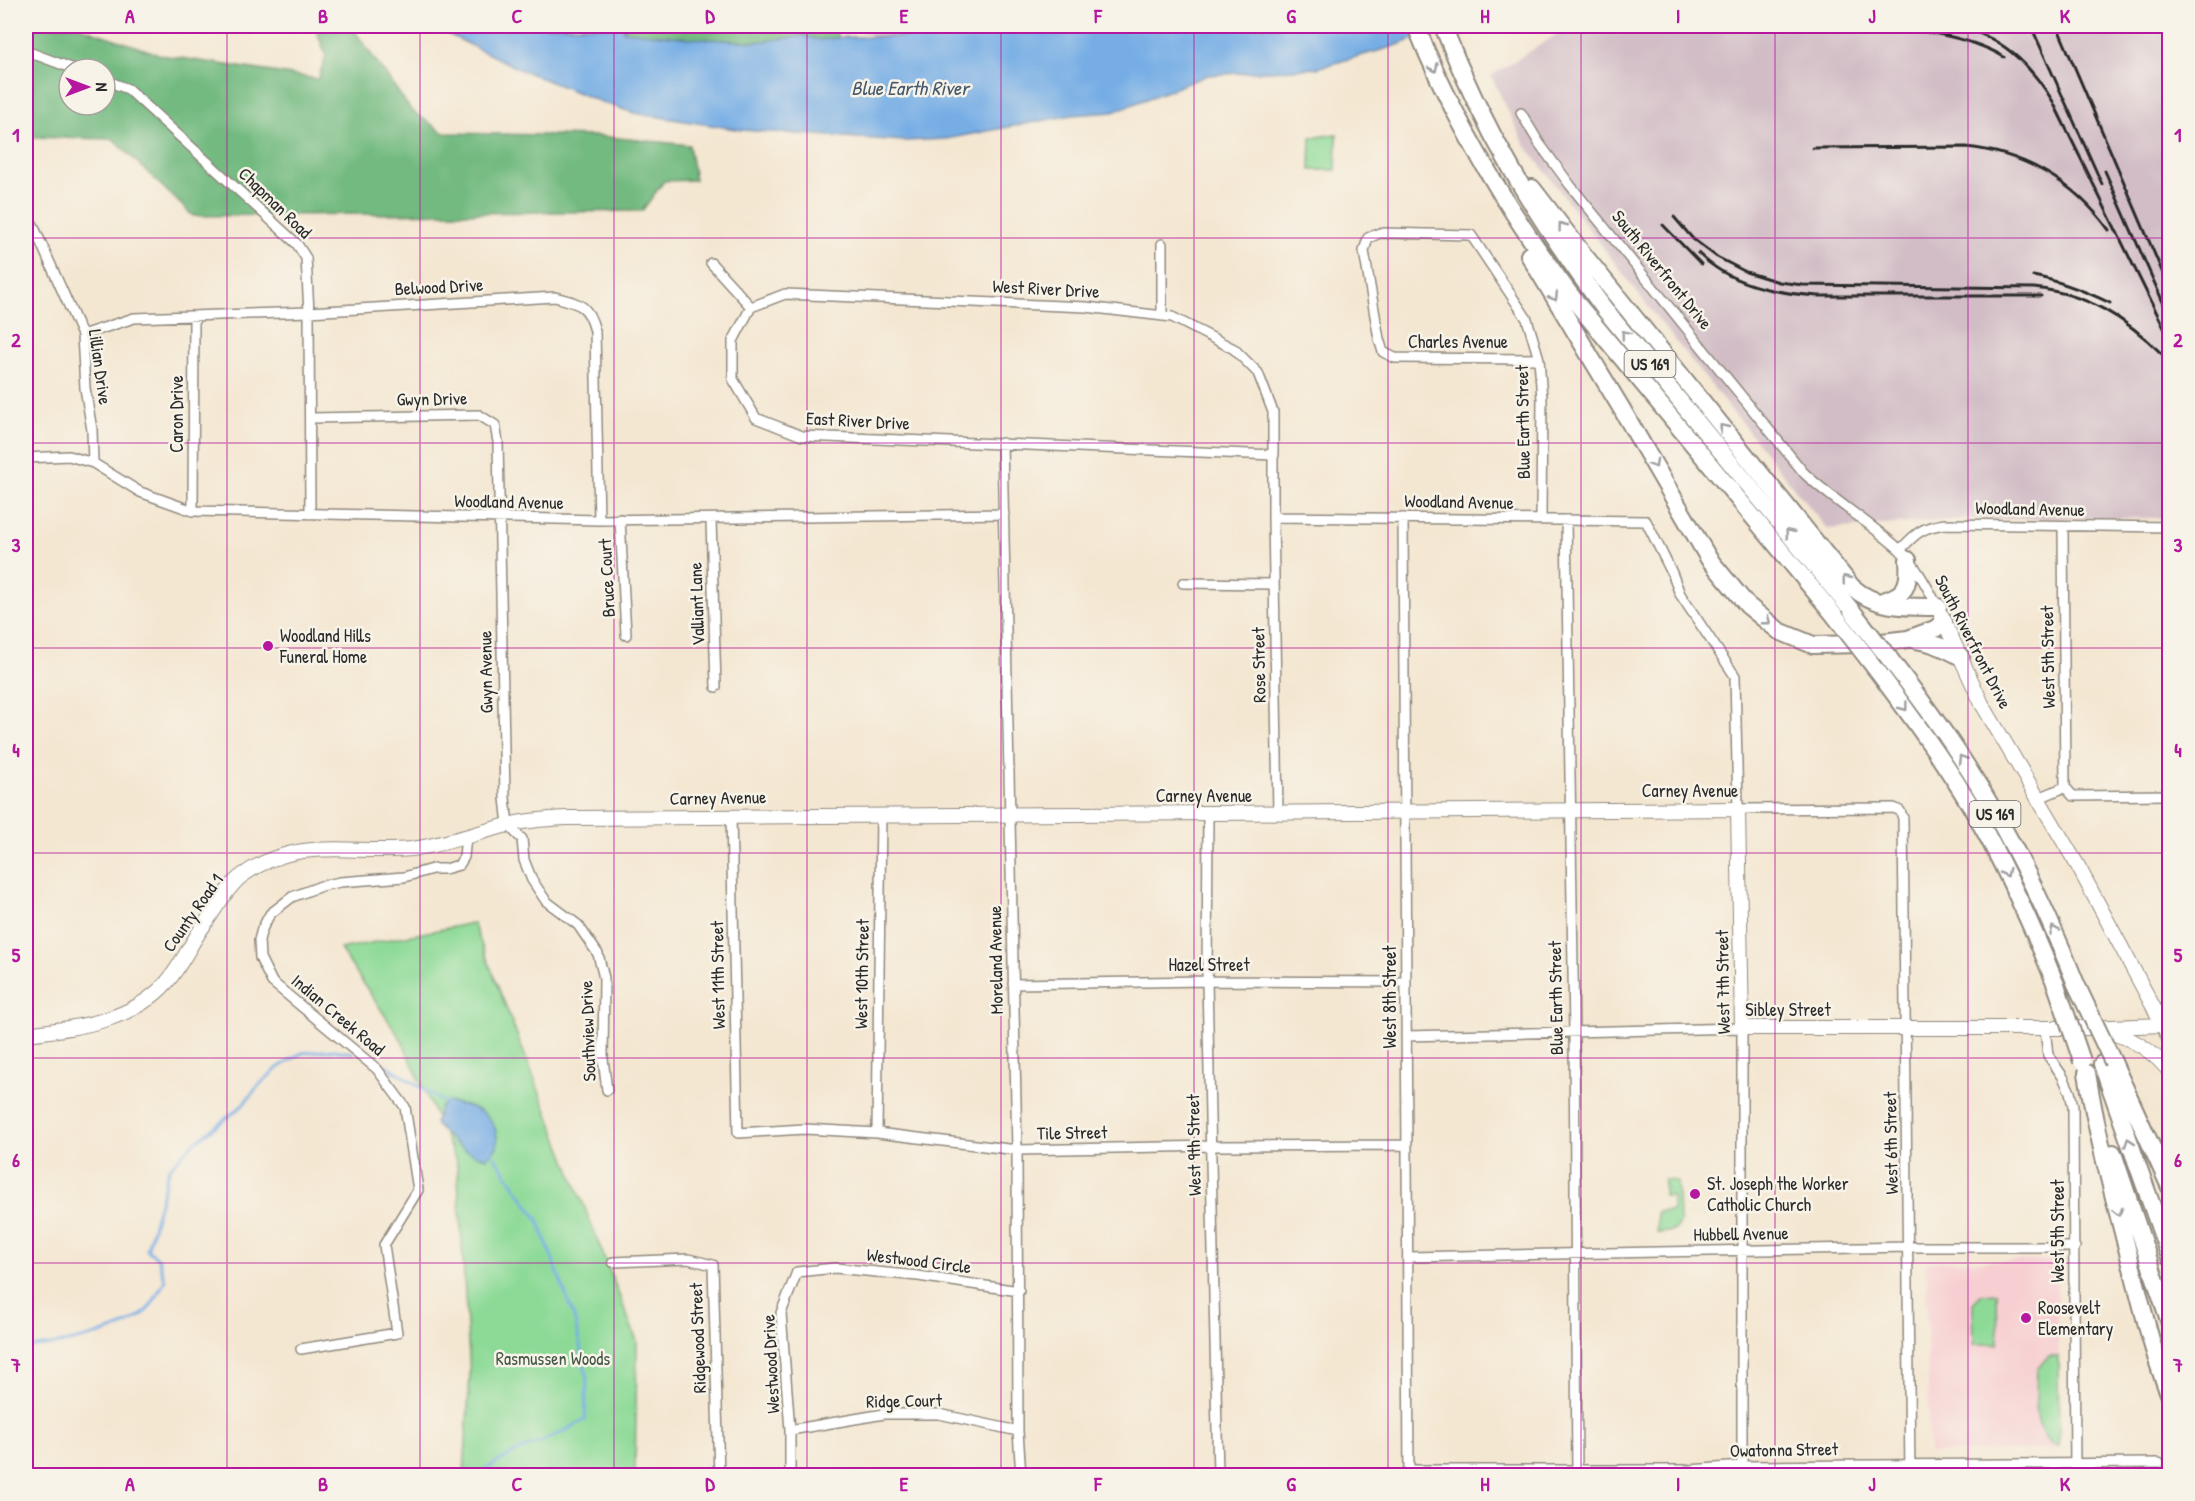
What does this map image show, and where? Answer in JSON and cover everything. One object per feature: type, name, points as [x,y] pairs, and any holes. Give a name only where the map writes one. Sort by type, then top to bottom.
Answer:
[{"type":"highway","name":"US 169","points":[[1416,26],[1453,110],[1486,172],[1525,233],[1578,305],[1835,616],[1910,714],[1970,804],[2015,891],[2056,985],[2169,1323]]},
{"type":"highway","name":"US 169","points":[[1443,26],[1474,98],[1537,214],[1606,311],[1889,658],[1957,751],[1984,795],[2034,885],[2108,1063],[2169,1257]]},
{"type":"highway","points":[[1486,172],[1521,243],[1709,559],[1747,605],[1779,631],[1813,645],[1864,644],[1908,639],[1935,629],[1941,614],[1878,603],[1852,587],[1583,254],[1490,130]]},
{"type":"highway","points":[[1878,603],[1901,595],[1906,587],[1910,576],[1904,555]]},
{"type":"highway","points":[[1908,639],[1931,642],[1960,657]]},
{"type":"highway","points":[[2108,1063],[2169,1187]]},
{"type":"highway","points":[[2085,1067],[2096,1126],[2169,1396]]},
{"type":"main road","name":"South Riverfront Drive","points":[[1941,614],[1982,704],[2078,866],[2166,1025],[2169,1041]]},
{"type":"main road","name":"Carney Avenue","points":[[508,825],[535,819],[566,818],[1738,809]]},
{"type":"main road","name":"West 7th Street","points":[[1738,809],[1742,1028]]},
{"type":"main road","name":"County Road 1","points":[[26,1034],[75,1028],[117,1016],[141,1003],[165,983],[197,934],[242,876],[264,863],[305,850],[325,848],[410,849],[508,825]]},
{"type":"main road","name":"Sibley Street","points":[[1742,1028],[2086,1028],[2166,1025]]},
{"type":"main road","points":[[2086,1028],[2121,1035],[2144,1047],[2158,1058],[2169,1072]]},
{"type":"street","points":[[26,51],[57,63]]},
{"type":"street","name":"Chapman Road","points":[[117,85],[128,89],[297,244],[306,258],[309,312],[310,514]]},
{"type":"street","name":"South Riverfront Drive","points":[[1521,113],[1539,143],[1570,185],[1804,473],[1904,555],[1926,585],[1941,614]]},
{"type":"street","name":"Lillian Drive","points":[[26,216],[34,225],[82,335],[85,388],[92,430],[93,463]]},
{"type":"street","name":"Charles Avenue","points":[[1471,235],[1380,233],[1368,238],[1364,251],[1383,352],[1395,358],[1539,359]]},
{"type":"street","name":"Blue Earth Street","points":[[1471,235],[1527,319],[1539,359],[1542,399],[1541,519]]},
{"type":"street","points":[[1162,244],[1162,316]]},
{"type":"street","points":[[711,263],[751,307]]},
{"type":"street","name":"West River Drive","points":[[751,307],[785,294],[1086,307],[1172,317],[1234,349],[1258,373],[1273,412],[1273,517]]},
{"type":"street","name":"Belwood Drive","points":[[82,335],[134,318],[309,312],[555,297],[579,304],[591,315],[595,332],[599,520]]},
{"type":"street","name":"East River Drive","points":[[751,307],[732,341],[733,379],[756,418],[802,436],[1002,443]]},
{"type":"street","name":"Caron Drive","points":[[193,511],[194,316]]},
{"type":"street","name":"Gwyn Drive","points":[[310,418],[479,415],[495,425],[498,442],[499,518]]},
{"type":"street","points":[[1002,443],[1274,455]]},
{"type":"street","name":"Moreland Avenue","points":[[1002,443],[1017,1150],[1018,1431],[1021,1476]]},
{"type":"street","name":"Woodland Avenue","points":[[26,458],[69,456],[93,463],[140,492],[193,511],[599,520],[1004,514]]},
{"type":"street","name":"Woodland Avenue","points":[[1273,517],[1646,521]]},
{"type":"street","name":"Rose Street","points":[[1273,517],[1278,813]]},
{"type":"street","name":"Gwyn Avenue","points":[[499,518],[505,798],[508,825]]},
{"type":"street","name":"West 8th Street","points":[[1403,518],[1409,1473]]},
{"type":"street","name":"Bruce Court","points":[[620,519],[626,635]]},
{"type":"street","name":"Valliant Lane","points":[[711,520],[716,687]]},
{"type":"street","name":"Blue Earth Street","points":[[1566,520],[1574,1032],[1577,1472]]},
{"type":"street","name":"West 7th Street","points":[[1646,521],[1680,594],[1735,676],[1738,809]]},
{"type":"street","name":"Woodland Avenue","points":[[1904,555],[1920,530],[1945,524],[2169,527]]},
{"type":"street","name":"West 5th Street","points":[[2063,527],[2065,787]]},
{"type":"street","points":[[1182,583],[1274,584]]},
{"type":"street","points":[[2039,798],[2065,787],[2073,796],[2169,795]]},
{"type":"street","name":"Carney Avenue","points":[[1738,809],[1894,808],[1900,811]]},
{"type":"street","name":"West 6th Street","points":[[1900,811],[1903,818],[1907,1028],[1910,1476]]},
{"type":"street","name":"West 10th Street","points":[[877,1133],[881,814]]},
{"type":"street","name":"West 9th Street","points":[[1208,814],[1207,981],[1218,1476]]},
{"type":"street","name":"West 11th Street","points":[[731,816],[738,1133]]},
{"type":"street","name":"Southview Drive","points":[[508,825],[522,839],[524,860],[532,880],[546,901],[578,925],[598,954],[604,978],[603,1059],[607,1090]]},
{"type":"street","name":"Indian Creek Road","points":[[301,1349],[397,1334],[384,1245],[418,1190],[405,1107],[377,1069],[272,982],[260,958],[258,940],[270,914],[292,897],[321,886],[340,882],[404,877],[432,869],[445,869],[459,865],[465,857],[466,836]]},
{"type":"street","name":"Hazel Street","points":[[1013,984],[1207,981],[1406,982]]},
{"type":"street","name":"West 7th Street","points":[[1742,1028],[1742,1466]]},
{"type":"street","name":"Sibley Street","points":[[1406,1036],[1742,1028]]},
{"type":"street","name":"West 5th Street","points":[[2045,1028],[2048,1055],[2070,1092],[2073,1107],[2075,1476]]},
{"type":"street","name":"Tile Street","points":[[738,1133],[805,1129],[877,1133],[1017,1150],[1407,1144]]},
{"type":"street","name":"Hubbell Avenue","points":[[1408,1257],[1574,1252],[2075,1246]]},
{"type":"street","name":"Ridgewood Street","points":[[613,1262],[688,1259],[713,1265],[719,1476]]},
{"type":"street","name":"Westwood Circle","points":[[816,1270],[836,1268],[918,1276],[1018,1291]]},
{"type":"street","name":"Westwood Drive","points":[[790,1476],[790,1430],[781,1313],[797,1272],[816,1270]]},
{"type":"street","name":"Ridge Court","points":[[790,1430],[884,1414],[939,1414],[1018,1431]]},
{"type":"street","name":"Owatonna Street","points":[[1409,1473],[1664,1472],[1742,1466],[2159,1462]]},
{"type":"shaded area","points":[[848,26],[994,26],[994,40],[892,44]]},
{"type":"shaded area","points":[[1570,26],[2169,26],[2169,518],[1968,519],[1827,529],[1653,313],[1525,145],[1491,76]]},
{"type":"shaded area","points":[[2057,1260],[2060,1449],[1929,1453],[1926,1262]]},
{"type":"green space","points":[[26,26],[77,26],[161,55],[318,79],[326,56],[315,26],[351,26],[411,110],[444,133],[598,136],[689,145],[695,180],[664,181],[642,211],[193,216],[113,139],[26,137]]},
{"type":"green space","points":[[512,26],[826,26],[836,29],[841,58]]},
{"type":"green space","points":[[1337,134],[1336,170],[1310,170],[1311,138]]},
{"type":"green space","name":"Rasmussen Woods","points":[[473,923],[637,1341],[635,1475],[464,1475],[470,1374],[457,1163],[401,1039],[340,949]]},
{"type":"green space","points":[[1664,1180],[1677,1182],[1681,1221],[1675,1230],[1657,1233],[1657,1212],[1672,1211],[1672,1196],[1664,1196]]},
{"type":"green space","points":[[1997,1293],[1998,1344],[1974,1344],[1973,1303],[1982,1294]]},
{"type":"green space","points":[[2049,1356],[2058,1356],[2059,1447],[2049,1441],[2043,1433],[2037,1412],[2037,1368]]},
{"type":"water","name":"Blue Earth River","points":[[432,26],[627,26],[623,31],[754,42],[804,36],[820,40],[1075,26],[1457,26],[1317,68],[1208,75],[1113,112],[1072,115],[946,139],[904,141],[742,130],[634,113],[519,69]]},
{"type":"water","points":[[449,1102],[477,1110],[490,1119],[497,1136],[497,1147],[487,1158],[458,1146],[435,1124],[440,1107]]},
{"type":"waterway","points":[[26,1347],[91,1337],[125,1325],[148,1309],[165,1281],[158,1258],[147,1250],[169,1169],[190,1146],[241,1107],[260,1084],[279,1067],[302,1053],[334,1050],[353,1053]]},
{"type":"waterway","points":[[371,1059],[389,1067],[448,1105]]},
{"type":"waterway","points":[[478,1476],[503,1459],[559,1434],[585,1419],[587,1378],[574,1317],[538,1220],[490,1150]]},
{"type":"railway","points":[[1889,26],[1963,40],[1992,50],[2004,57]]},
{"type":"railway","points":[[1955,26],[1986,36],[2012,52],[2033,74],[2052,100],[2170,340]]},
{"type":"railway","points":[[2031,26],[2102,184]]},
{"type":"railway","points":[[2057,26],[2170,290]]},
{"type":"railway","points":[[1813,148],[1966,147],[1988,150],[2028,163],[2064,184],[2095,213],[2109,230]]},
{"type":"railway","points":[[2105,171],[2170,318]]},
{"type":"railway","points":[[1674,217],[1693,239],[1717,257],[1746,272],[1779,282],[1803,285],[2034,288],[2054,291],[2089,302],[2105,310],[2135,330],[2163,355]]},
{"type":"railway","points":[[1663,225],[1701,264]]},
{"type":"railway","points":[[1698,253],[1724,273],[1738,280],[1785,293],[1818,296],[2041,296]]},
{"type":"railway","points":[[2033,276],[2073,287],[2110,303]]},
{"type":"place","name":"Woodland Hills Funeral Home","points":[[268,646]]},
{"type":"place","name":"St. Joseph the Worker Catholic Church","points":[[1695,1194]]},
{"type":"place","name":"Roosevelt Elementary","points":[[2026,1318]]}]
